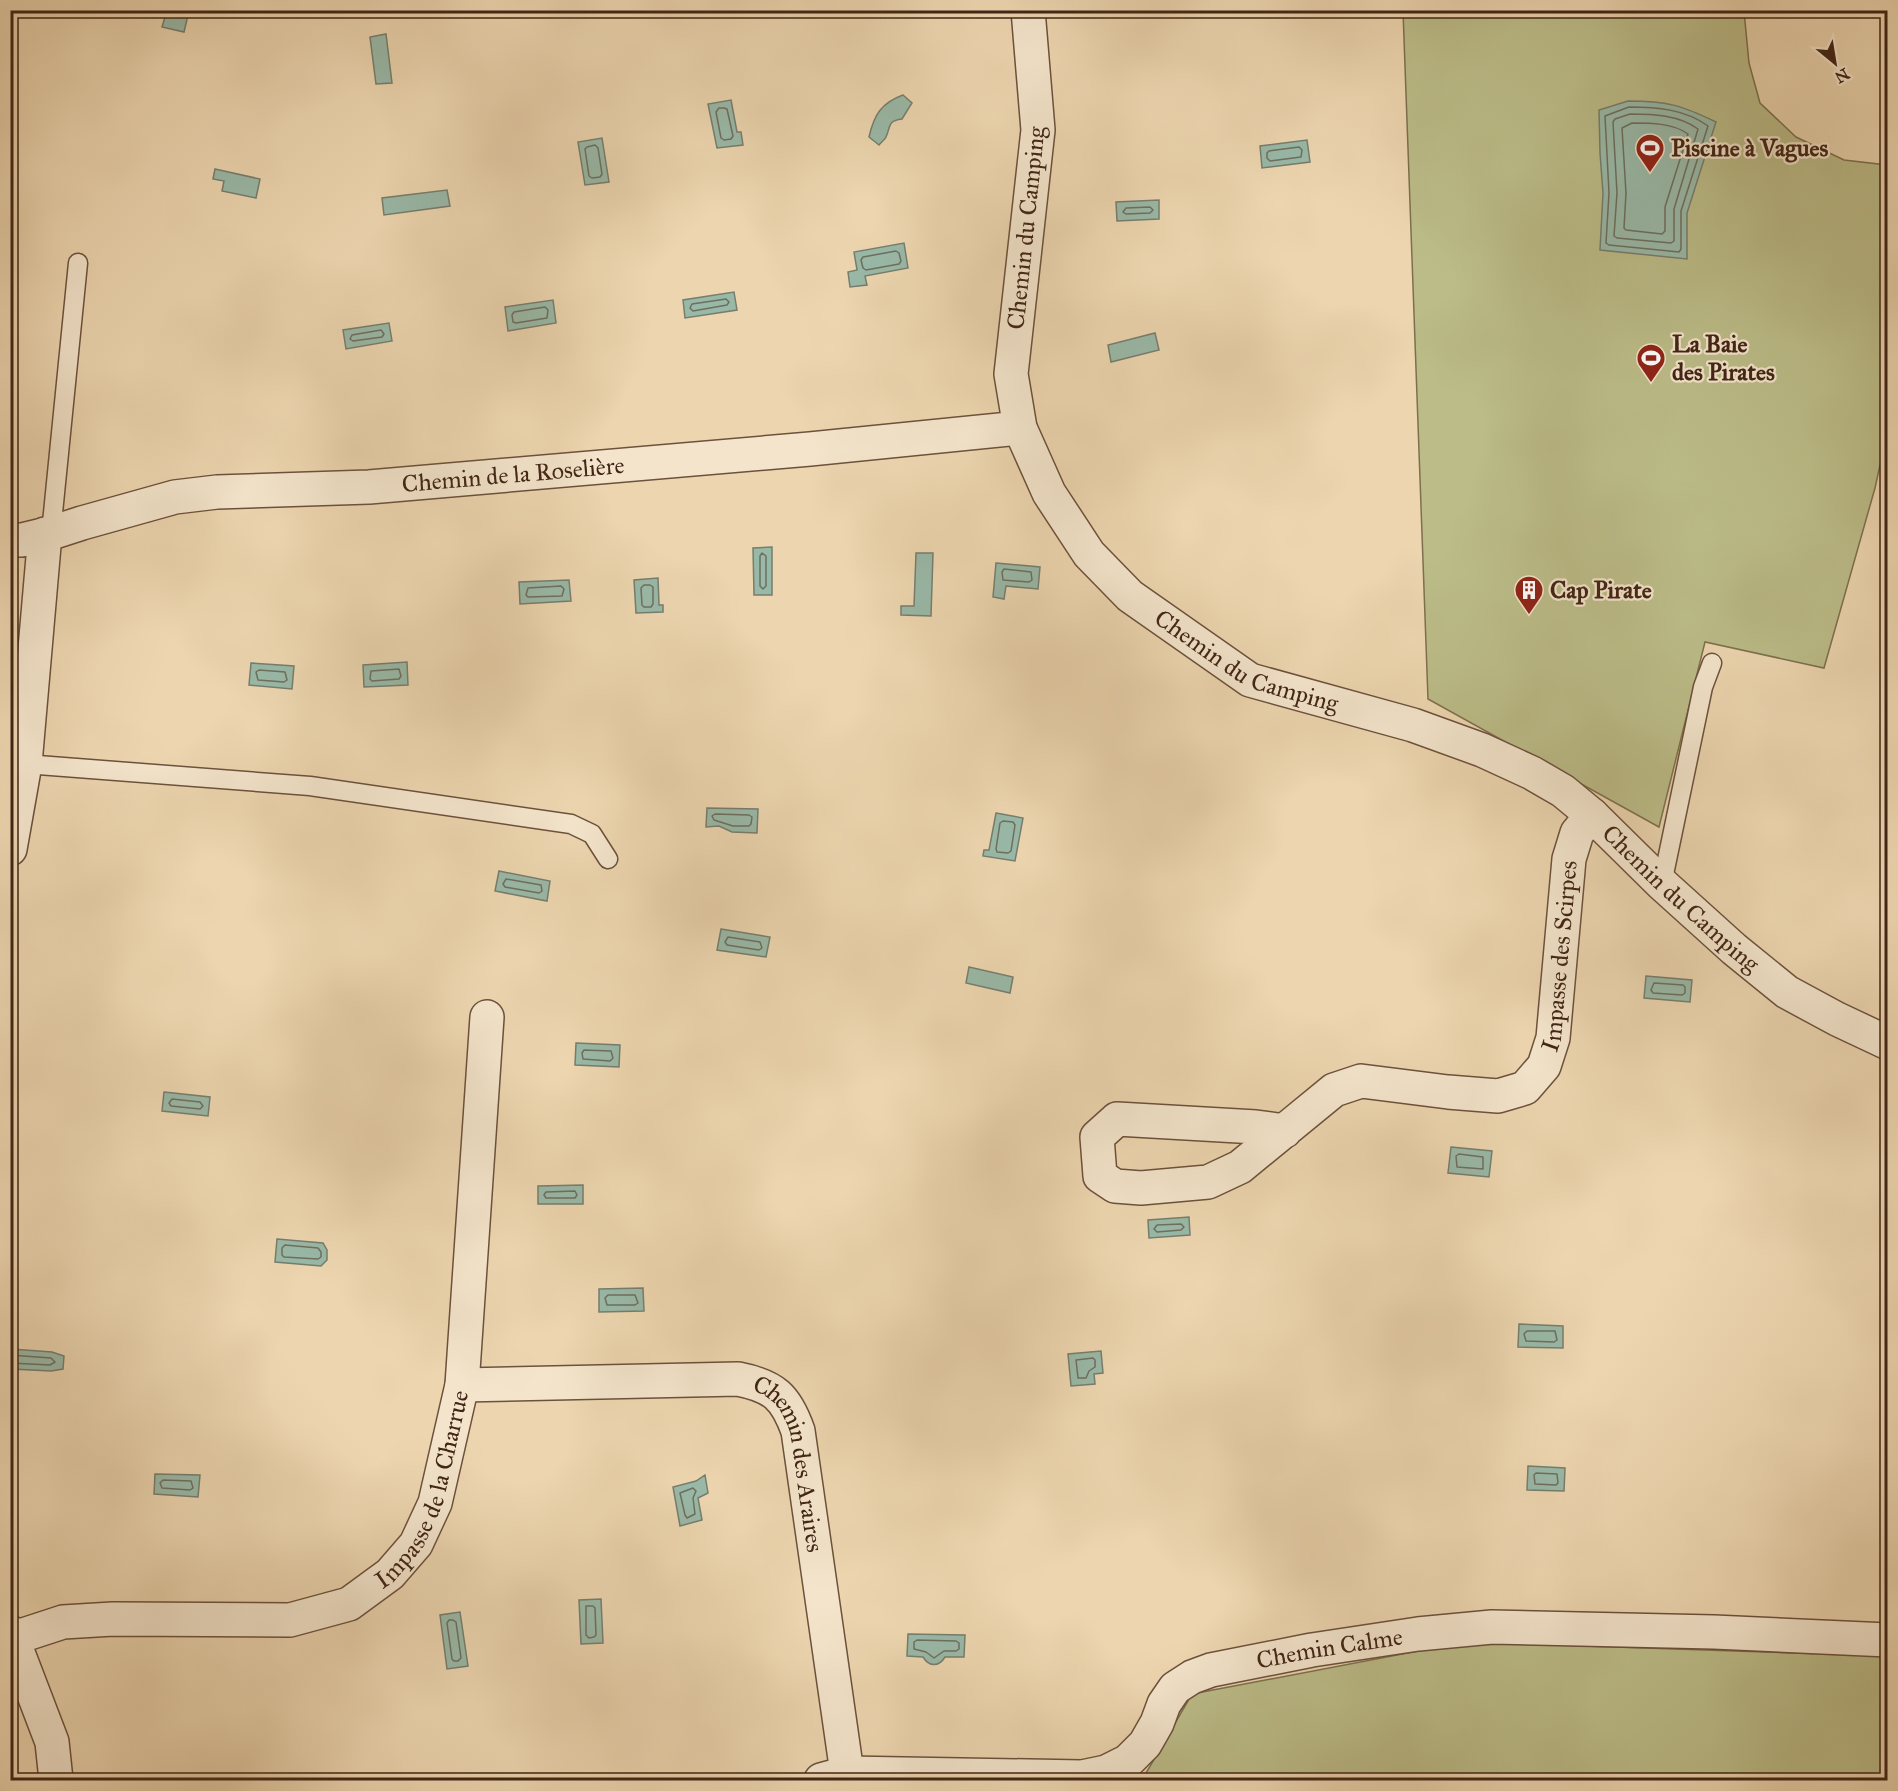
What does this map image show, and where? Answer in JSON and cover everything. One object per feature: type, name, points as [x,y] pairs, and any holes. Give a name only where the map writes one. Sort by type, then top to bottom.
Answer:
[{"type":"street","name":"Chemin du Camping","points":[[1028,10],[1038,130],[1011,374],[1020,428],[1049,493],[1089,554],[1130,596],[1250,680],[1413,725],[1482,750],[1532,773],[1563,791],[1592,815],[1662,884],[1734,949],[1787,992],[1887,1043]]},
{"type":"street","name":"Chemin de la Roselière","points":[[10,540],[22,540],[48,534],[175,497],[217,492],[369,488],[1020,428]]},
{"type":"street","points":[[10,849],[25,764],[48,534]]},
{"type":"street","name":"Impasse des Scirpes","points":[[1285,1131],[1256,1127],[1117,1119],[1097,1137],[1100,1176],[1115,1186],[1141,1188],[1208,1182],[1240,1167],[1285,1131],[1334,1090],[1361,1081],[1498,1096],[1525,1089],[1544,1066],[1553,1038],[1569,859],[1577,833],[1592,815]]},
{"type":"street","name":"Impasse de la Charrue","points":[[12,1635],[63,1622],[113,1619],[290,1620],[349,1604],[390,1574],[416,1544],[435,1503],[462,1385],[487,1017]]},
{"type":"street","name":"Chemin des Araires","points":[[462,1385],[738,1379],[759,1383],[778,1394],[791,1411],[798,1431],[834,1777]]},
{"type":"street","name":"Chemin Calme","points":[[834,1777],[1083,1777],[1106,1772],[1128,1761],[1145,1744],[1157,1723],[1164,1704],[1175,1688],[1192,1677],[1210,1670],[1312,1650],[1418,1634],[1492,1626],[1692,1631],[1887,1640]]},
{"type":"street","points":[[12,1635],[52,1742],[56,1780]]},
{"type":"lane","points":[[48,534],[78,263]]},
{"type":"lane","points":[[1662,884],[1703,687],[1712,663]]},
{"type":"lane","points":[[25,764],[309,786],[571,824],[592,834],[608,859]]},
{"type":"green space","name":"La Baie des Pirates","points":[[1403,11],[1744,11],[1749,63],[1760,103],[1796,137],[1844,160],[1887,165],[1887,448],[1884,447],[1875,488],[1824,668],[1705,642],[1659,827],[1428,699]]},
{"type":"green space","points":[[1465,1642],[1887,1656],[1887,1780],[1142,1780],[1192,1694]]},
{"type":"water","points":[[167,10],[189,11],[184,32],[162,27]]},
{"type":"water","points":[[386,34],[392,83],[376,84],[370,37]]},
{"type":"water","points":[[903,95],[912,103],[902,119],[890,125],[885,138],[879,145],[869,137],[873,122],[884,106]]},
{"type":"water","points":[[731,100],[737,132],[741,132],[743,145],[717,148],[708,104]]},
{"type":"water","name":"Piscine à Vagues","points":[[1628,101],[1673,105],[1716,122],[1687,213],[1687,259],[1600,250],[1603,193],[1599,110]]},
{"type":"water","points":[[602,138],[609,182],[585,185],[578,142]]},
{"type":"water","points":[[1307,140],[1310,162],[1262,168],[1260,146]]},
{"type":"water","points":[[215,169],[260,179],[256,198],[222,191],[224,181],[213,179]]},
{"type":"water","points":[[447,190],[450,206],[384,215],[382,198]]},
{"type":"water","points":[[1159,200],[1159,219],[1117,221],[1116,202]]},
{"type":"water","points":[[904,243],[908,268],[865,276],[867,285],[850,287],[848,272],[857,270],[854,252]]},
{"type":"water","points":[[734,292],[737,310],[685,318],[683,300]]},
{"type":"water","points":[[553,300],[556,323],[508,331],[505,307]]},
{"type":"water","points":[[389,323],[392,341],[346,349],[343,330]]},
{"type":"water","points":[[1155,333],[1159,350],[1111,362],[1108,345]]},
{"type":"water","points":[[772,547],[772,595],[754,595],[753,548]]},
{"type":"water","points":[[916,553],[933,553],[931,616],[901,615],[901,606],[914,606]]},
{"type":"water","points":[[996,563],[1040,567],[1038,589],[1006,586],[1004,599],[993,597]]},
{"type":"water","points":[[658,578],[659,605],[663,605],[663,612],[636,613],[634,580]]},
{"type":"water","points":[[569,580],[571,601],[520,604],[519,582]]},
{"type":"water","points":[[407,662],[408,685],[364,687],[363,665]]},
{"type":"water","points":[[251,663],[294,666],[292,689],[249,685]]},
{"type":"water","points":[[707,808],[758,809],[757,833],[732,832],[719,826],[706,827]]},
{"type":"water","points":[[996,813],[1023,818],[1015,861],[983,856],[984,850],[989,850]]},
{"type":"water","points":[[499,871],[550,881],[547,901],[495,891]]},
{"type":"water","points":[[721,929],[770,937],[766,957],[717,950]]},
{"type":"water","points":[[969,967],[1013,977],[1010,993],[966,983]]},
{"type":"water","points":[[1646,976],[1692,980],[1690,1002],[1644,998]]},
{"type":"water","points":[[576,1043],[620,1045],[619,1067],[575,1065]]},
{"type":"water","points":[[164,1092],[210,1097],[208,1116],[162,1111]]},
{"type":"water","points":[[1451,1147],[1492,1151],[1489,1177],[1448,1173]]},
{"type":"water","points":[[583,1185],[583,1204],[538,1204],[538,1186]]},
{"type":"water","points":[[1189,1217],[1190,1235],[1149,1238],[1148,1220]]},
{"type":"water","points":[[277,1239],[323,1243],[327,1250],[327,1260],[321,1266],[275,1262]]},
{"type":"water","points":[[643,1288],[644,1311],[599,1312],[599,1289]]},
{"type":"water","points":[[1519,1324],[1563,1326],[1563,1348],[1518,1347]]},
{"type":"water","points":[[11,1349],[52,1352],[64,1356],[63,1369],[51,1371],[11,1369]]},
{"type":"water","points":[[1101,1351],[1103,1373],[1094,1374],[1095,1384],[1071,1386],[1068,1354]]},
{"type":"water","points":[[1528,1466],[1565,1468],[1564,1491],[1527,1490]]},
{"type":"water","points":[[155,1474],[200,1475],[198,1497],[154,1494]]},
{"type":"water","points":[[705,1475],[708,1493],[698,1498],[702,1520],[680,1526],[673,1487],[696,1481]]},
{"type":"water","points":[[601,1599],[603,1643],[581,1644],[579,1600]]},
{"type":"water","points":[[460,1612],[468,1666],[447,1669],[440,1615]]},
{"type":"water","points":[[908,1634],[965,1635],[964,1657],[945,1657],[940,1663],[931,1664],[923,1657],[907,1656]]},
{"type":"place","name":"Piscine à Vagues","points":[[1650,174]]},
{"type":"place","name":"La Baie des Pirates","points":[[1651,384]]},
{"type":"place","name":"Cap Pirate","points":[[1529,616]]}]
